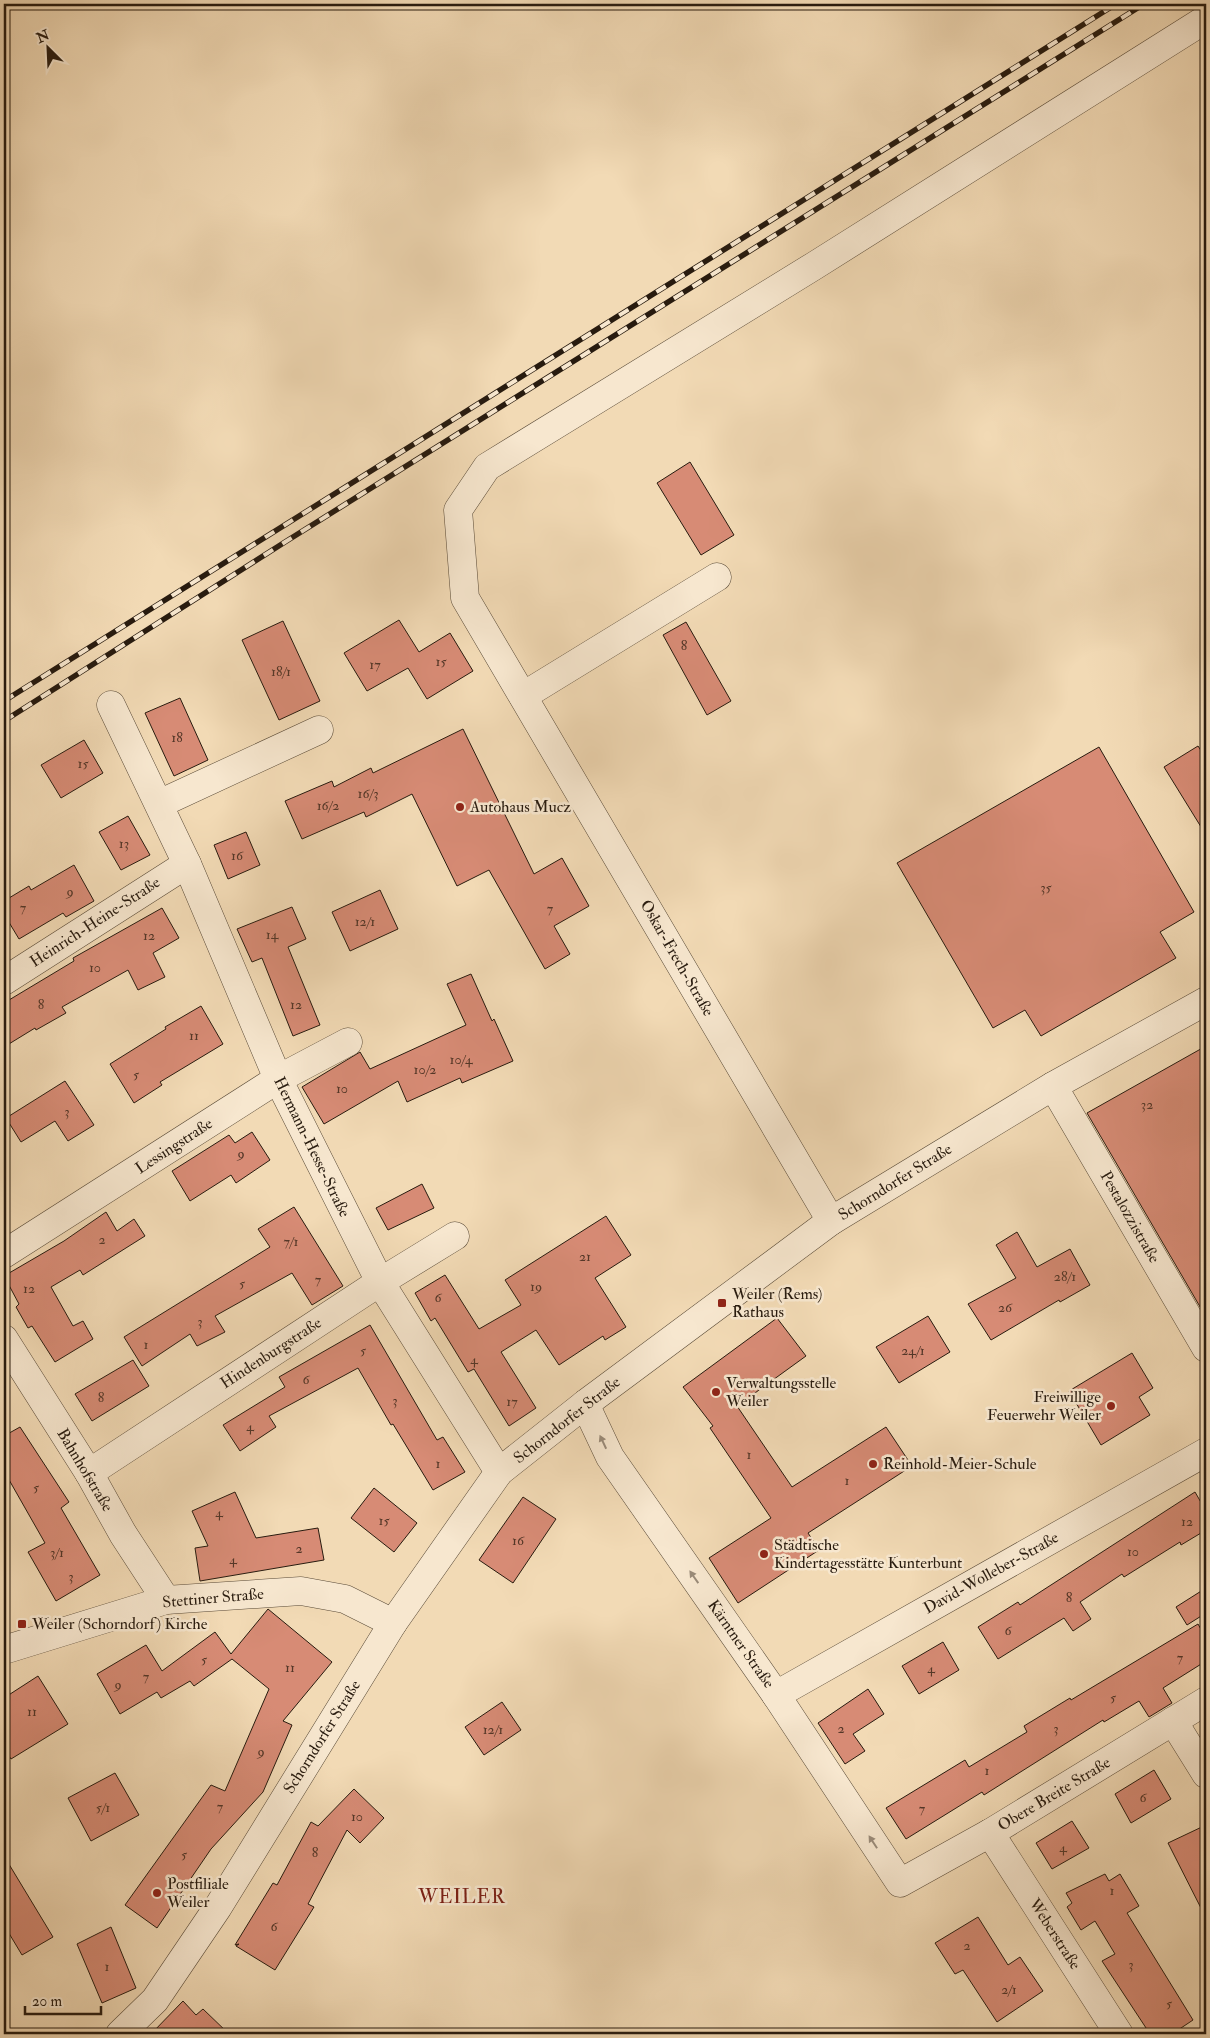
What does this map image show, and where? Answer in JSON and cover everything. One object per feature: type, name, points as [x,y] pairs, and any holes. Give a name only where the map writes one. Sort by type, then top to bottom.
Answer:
[{"type":"street","name":"Oskar-Frech-Straße","points":[[831,1221],[465,598],[458,510],[487,467],[806,271],[1206,19]]},
{"type":"street","points":[[522,696],[717,577]]},
{"type":"street","name":"Hermann-Hesse-Straße","points":[[111,705],[187,864],[278,1079],[380,1282],[499,1472]]},
{"type":"street","points":[[159,804],[319,730]]},
{"type":"street","name":"Heinrich-Heine-Straße","points":[[4,981],[187,864]]},
{"type":"street","name":"Schorndorfer Straße","points":[[120,2034],[154,2000],[218,1907],[392,1623],[499,1472],[585,1404],[831,1221],[1053,1086],[1206,1001]]},
{"type":"street","name":"Lessingstraße","points":[[4,1254],[278,1079],[348,1042]]},
{"type":"street","name":"Pestalozzistraße","points":[[1053,1086],[1206,1348]]},
{"type":"street","name":"Hindenburgstraße","points":[[89,1472],[380,1282],[455,1236]]},
{"type":"street","name":"Bahnhofstraße","points":[[4,1340],[89,1472],[123,1534],[166,1600]]},
{"type":"street","name":"Kärntner Straße","points":[[585,1404],[610,1457],[776,1695],[900,1883]]},
{"type":"street","name":"David-Wolleber-Straße","points":[[776,1695],[1206,1452]]},
{"type":"street","name":"Stettiner Straße","points":[[4,1650],[166,1600],[301,1591],[345,1599],[392,1623]]},
{"type":"street","name":"Obere Breite Straße","points":[[900,1883],[990,1833],[1206,1702]]},
{"type":"street","points":[[1173,1721],[1206,1774]]},
{"type":"street","name":"Weberstraße","points":[[990,1833],[1120,2034]]},
{"type":"building","points":[[690,462],[734,535],[701,555],[657,483]]},
{"type":"building","points":[[399,620],[419,652],[450,633],[473,671],[427,699],[408,668],[367,691],[344,653]]},
{"type":"building","points":[[283,621],[320,701],[279,720],[242,640]]},
{"type":"building","points":[[686,622],[731,701],[707,715],[663,635]]},
{"type":"building","points":[[180,698],[208,760],[174,776],[145,713]]},
{"type":"building","points":[[463,729],[534,874],[562,858],[589,906],[554,926],[570,954],[545,969],[489,870],[457,886],[412,794],[366,817],[364,812],[302,839],[285,801],[332,781],[334,787],[371,768],[373,773]]},
{"type":"building","points":[[84,740],[103,773],[61,798],[41,765]]},
{"type":"building","points":[[1198,746],[1206,758],[1206,835],[1164,767]]},
{"type":"building","points":[[1099,747],[1194,912],[1160,932],[1176,958],[1041,1036],[1025,1010],[993,1028],[897,863]]},
{"type":"building","points":[[128,816],[150,855],[121,870],[99,832]]},
{"type":"building","points":[[246,832],[260,865],[228,879],[214,845]]},
{"type":"building","points":[[74,865],[94,901],[66,917],[63,913],[19,939],[4,914],[4,901],[29,886],[31,890]]},
{"type":"building","points":[[380,890],[398,929],[350,951],[332,912]]},
{"type":"building","points":[[292,907],[306,939],[288,947],[320,1025],[293,1036],[262,958],[252,962],[237,929]]},
{"type":"building","points":[[162,908],[179,938],[153,953],[165,977],[138,990],[128,970],[62,1007],[66,1013],[36,1030],[35,1028],[4,1047],[4,1003],[74,961],[73,958]]},
{"type":"building","points":[[471,974],[492,1021],[494,1019],[513,1061],[462,1083],[460,1078],[407,1102],[398,1081],[324,1124],[302,1087],[360,1052],[370,1069],[466,1025],[447,984]]},
{"type":"building","points":[[201,1006],[223,1044],[160,1082],[162,1085],[134,1103],[110,1064],[166,1029],[165,1027]]},
{"type":"building","points":[[1206,1046],[1206,1317],[1087,1113]]},
{"type":"building","points":[[65,1081],[94,1125],[68,1141],[55,1121],[21,1142],[6,1118]]},
{"type":"building","points":[[252,1132],[270,1160],[236,1183],[231,1175],[190,1201],[172,1171],[229,1135],[235,1143]]},
{"type":"building","points":[[422,1184],[434,1208],[388,1230],[376,1208]]},
{"type":"building","points":[[294,1207],[343,1286],[312,1305],[292,1273],[215,1316],[225,1332],[197,1346],[190,1334],[142,1366],[124,1337],[270,1247],[258,1229]]},
{"type":"building","points":[[106,1212],[117,1231],[134,1219],[145,1236],[83,1275],[80,1270],[51,1287],[73,1326],[83,1321],[93,1339],[55,1362],[32,1326],[28,1328],[16,1307],[19,1304],[4,1276],[64,1241]]},
{"type":"building","points":[[606,1216],[631,1255],[595,1278],[626,1327],[605,1340],[603,1336],[559,1365],[536,1330],[501,1352],[536,1408],[509,1426],[474,1369],[468,1372],[435,1318],[431,1321],[415,1293],[445,1275],[479,1329],[521,1305],[505,1280]]},
{"type":"building","points":[[1017,1232],[1037,1267],[1070,1249],[1090,1285],[1060,1302],[1059,1300],[991,1340],[968,1304],[1016,1278],[996,1245]]},
{"type":"building","points":[[928,1316],[950,1352],[899,1383],[876,1347]]},
{"type":"building","points":[[777,1318],[806,1356],[737,1406],[792,1487],[886,1427],[912,1466],[808,1533],[819,1550],[738,1603],[709,1558],[771,1518],[710,1428],[713,1426],[683,1387]]},
{"type":"building","points":[[370,1325],[437,1440],[443,1437],[465,1472],[433,1490],[393,1424],[391,1425],[358,1368],[269,1416],[276,1427],[240,1451],[223,1425],[285,1387],[279,1377]]},
{"type":"building","name":"Freiwillige Feuerwehr Weiler","points":[[1132,1353],[1153,1388],[1139,1397],[1150,1415],[1101,1445],[1069,1391]]},
{"type":"building","points":[[133,1360],[149,1386],[92,1421],[75,1394]]},
{"type":"building","points":[[20,1427],[69,1502],[61,1508],[100,1575],[56,1601],[28,1552],[45,1543],[4,1471],[4,1436]]},
{"type":"building","points":[[374,1488],[417,1523],[394,1552],[351,1518]]},
{"type":"building","points":[[235,1492],[256,1538],[318,1528],[324,1560],[200,1581],[195,1548],[208,1546],[192,1511]]},
{"type":"building","points":[[1195,1492],[1206,1511],[1206,1530],[1181,1545],[1180,1542],[1124,1577],[1122,1574],[1080,1602],[1091,1619],[1073,1631],[1064,1618],[998,1659],[978,1627],[1018,1602],[1020,1605]]},
{"type":"building","points":[[523,1497],[556,1519],[513,1583],[479,1560]]},
{"type":"building","points":[[1206,1588],[1206,1613],[1187,1625],[1176,1607]]},
{"type":"building","points":[[268,1609],[332,1662],[283,1721],[292,1725],[263,1792],[211,1849],[157,1928],[125,1905],[211,1785],[225,1791],[269,1689],[232,1659],[194,1686],[190,1681],[161,1698],[157,1692],[120,1714],[97,1674],[146,1645],[162,1671],[215,1632],[231,1654]]},
{"type":"building","points":[[1198,1624],[1206,1638],[1206,1661],[1163,1688],[1172,1703],[1149,1717],[1139,1701],[1104,1722],[1103,1720],[984,1795],[982,1792],[906,1839],[886,1808],[965,1760],[969,1767],[1027,1732],[1024,1726]]},
{"type":"building","points":[[943,1642],[959,1670],[919,1694],[902,1666]]},
{"type":"building","points":[[38,1676],[68,1724],[11,1759],[4,1748],[4,1698]]},
{"type":"building","points":[[868,1689],[884,1714],[853,1734],[865,1751],[845,1764],[818,1723]]},
{"type":"building","points":[[502,1702],[521,1730],[484,1755],[465,1727]]},
{"type":"building","points":[[1154,1770],[1171,1799],[1131,1823],[1115,1794]]},
{"type":"building","points":[[115,1773],[139,1815],[91,1841],[68,1798]]},
{"type":"building","points":[[354,1789],[384,1818],[360,1843],[347,1830],[308,1904],[314,1907],[275,1970],[236,1946],[239,1944],[235,1945],[273,1883],[277,1885],[311,1822],[318,1826]]},
{"type":"building","points":[[1072,1821],[1089,1848],[1052,1869],[1036,1843]]},
{"type":"building","points":[[1206,1825],[1206,1918],[1168,1843]]},
{"type":"building","points":[[4,1856],[53,1937],[22,1955],[4,1925]]},
{"type":"building","points":[[1105,1874],[1109,1881],[1120,1874],[1139,1906],[1127,1913],[1193,2020],[1172,2034],[1150,2034],[1102,1961],[1115,1954],[1095,1921],[1081,1930],[1067,1907],[1072,1903],[1066,1893]]},
{"type":"building","points":[[978,1917],[1008,1965],[1020,1957],[1043,1991],[997,2022],[963,1970],[955,1974],[935,1943]]},
{"type":"building","points":[[111,1927],[136,1988],[102,2003],[77,1944]]},
{"type":"building","points":[[183,2001],[196,2015],[203,2009],[229,2034],[151,2034]]},
{"type":"railway","points":[[4,701],[1116,4]]},
{"type":"railway","points":[[4,721],[285,542],[1144,4]]},
{"type":"place","name":"Autohaus Mucz","points":[[460,807]]},
{"type":"place","name":"Weiler (Rems) Rathaus","points":[[722,1303]]},
{"type":"place","name":"Verwaltungsstelle Weiler","points":[[716,1392]]},
{"type":"place","name":"Freiwillige Feuerwehr Weiler","points":[[1111,1406]]},
{"type":"place","name":"Reinhold-Meier-Schule","points":[[873,1464]]},
{"type":"place","name":"Städtische Kindertagesstätte Kunterbunt","points":[[764,1554]]},
{"type":"place","name":"Weiler (Schorndorf) Kirche","points":[[22,1624]]},
{"type":"place","name":"Postfiliale Weiler","points":[[157,1893]]},
{"type":"district","name":"WEILER","points":[[462,1897]]}]
